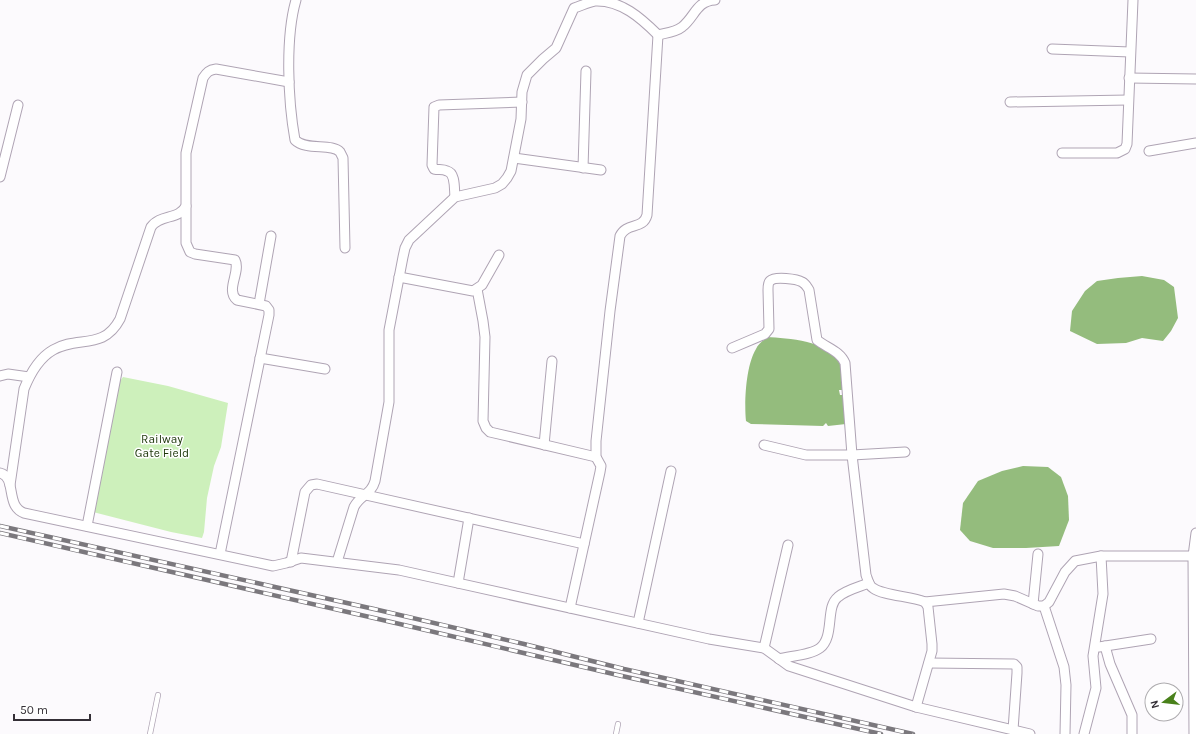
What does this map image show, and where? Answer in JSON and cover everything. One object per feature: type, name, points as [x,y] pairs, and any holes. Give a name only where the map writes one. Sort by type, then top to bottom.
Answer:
[{"type":"street","points":[[296,0],[291,26],[289,82],[295,140],[299,144],[340,151],[343,158],[345,248]]},
{"type":"street","points":[[658,34],[673,31],[682,27],[699,6],[706,1],[714,0]]},
{"type":"street","points":[[1062,153],[1117,152],[1125,149],[1133,0]]},
{"type":"street","points":[[337,562],[354,507],[357,502],[373,488],[375,481],[389,402],[389,330],[399,277],[406,248],[410,240],[455,197],[495,188],[508,178],[514,158],[521,119],[522,92],[527,75],[556,48],[574,4],[595,1],[608,2],[626,8],[658,34]]},
{"type":"street","points":[[570,608],[601,466],[596,457],[596,434],[620,236],[623,231],[646,220],[647,214],[658,34]]},
{"type":"street","points":[[1052,49],[1130,52]]},
{"type":"street","points":[[220,554],[269,315],[266,306],[235,298],[233,290],[237,266],[234,260],[190,252],[186,243],[186,153],[203,78],[206,72],[216,69],[289,82]]},
{"type":"street","points":[[583,168],[586,71]]},
{"type":"street","points":[[1129,78],[1196,79]]},
{"type":"street","points":[[1010,102],[1128,100]]},
{"type":"street","points":[[455,197],[453,176],[451,172],[448,170],[434,169],[432,165],[434,107],[439,105],[522,102]]},
{"type":"street","points":[[0,177],[18,105]]},
{"type":"street","points":[[1149,151],[1196,143]]},
{"type":"street","points":[[514,158],[601,170]]},
{"type":"street","points":[[10,485],[24,389],[29,377],[47,354],[55,349],[66,345],[99,338],[112,332],[120,319],[151,227],[160,219],[180,214],[186,206]]},
{"type":"street","points":[[259,304],[271,236]]},
{"type":"street","points":[[399,277],[473,291],[482,285],[499,255]]},
{"type":"street","points":[[732,348],[765,334],[769,329],[768,284],[770,280],[775,278],[797,280],[805,283],[809,290],[817,340],[838,353],[845,363],[852,455],[866,575],[872,588],[925,602],[1004,594],[1015,596],[1038,606],[1044,606],[1049,602],[1065,572],[1076,561],[1101,556],[1193,556]]},
{"type":"street","points":[[477,289],[485,337],[483,421],[486,428],[490,432],[596,457]]},
{"type":"street","points":[[260,358],[325,369]]},
{"type":"street","points":[[544,445],[552,361]]},
{"type":"street","points":[[87,526],[117,372]]},
{"type":"street","points":[[0,376],[8,374],[29,377]]},
{"type":"street","points":[[764,445],[801,455],[852,455],[905,452]]},
{"type":"street","points":[[638,623],[672,471]]},
{"type":"street","points":[[0,473],[4,474],[8,479],[14,506],[18,511],[273,566],[301,558],[399,570],[709,639],[764,648],[788,666],[916,707],[1030,734]]},
{"type":"street","points":[[291,562],[305,492],[311,485],[317,484],[584,544]]},
{"type":"street","points":[[458,583],[469,518]]},
{"type":"street","points":[[1194,734],[1193,556],[1196,533]]},
{"type":"street","points":[[764,648],[788,545]]},
{"type":"street","points":[[1033,604],[1038,554]]},
{"type":"street","points":[[1084,734],[1096,688],[1093,656],[1103,594],[1101,556]]},
{"type":"street","points":[[779,659],[813,652],[820,648],[827,638],[833,604],[837,598],[845,592],[869,583]]},
{"type":"street","points":[[916,707],[929,664],[932,644],[928,607],[925,602]]},
{"type":"street","points":[[1044,606],[1064,671],[1065,734]]},
{"type":"street","points":[[1094,648],[1151,639]]},
{"type":"street","points":[[1105,646],[1110,664],[1132,715],[1132,734]]},
{"type":"street","points":[[929,664],[1014,664],[1017,667],[1017,673],[1013,730]]},
{"type":"lane","points":[[150,734],[158,695]]},
{"type":"lane","points":[[616,734],[618,724]]},
{"type":"green space","name":"Railway Gate Field","points":[[123,377],[168,386],[228,403],[221,447],[214,466],[207,498],[204,532],[202,538],[171,532],[93,512],[118,384]]},
{"type":"shaded area","points":[[1142,276],[1164,280],[1174,287],[1178,318],[1171,331],[1163,341],[1142,338],[1126,343],[1097,344],[1070,331],[1072,311],[1085,291],[1097,281]]},
{"type":"shaded area","points":[[767,337],[785,338],[807,342],[827,349],[834,355],[841,368],[843,390],[839,390],[844,402],[846,424],[828,426],[826,423],[823,426],[751,424],[746,421],[745,404],[750,364],[757,347]]},
{"type":"shaded area","points":[[1023,466],[1048,467],[1061,477],[1068,496],[1069,520],[1059,546],[993,548],[970,541],[960,530],[963,503],[978,481],[1002,471]]},
{"type":"railway","points":[[0,526],[374,609],[624,669],[913,734]]},
{"type":"railway","points":[[0,533],[881,734]]}]
